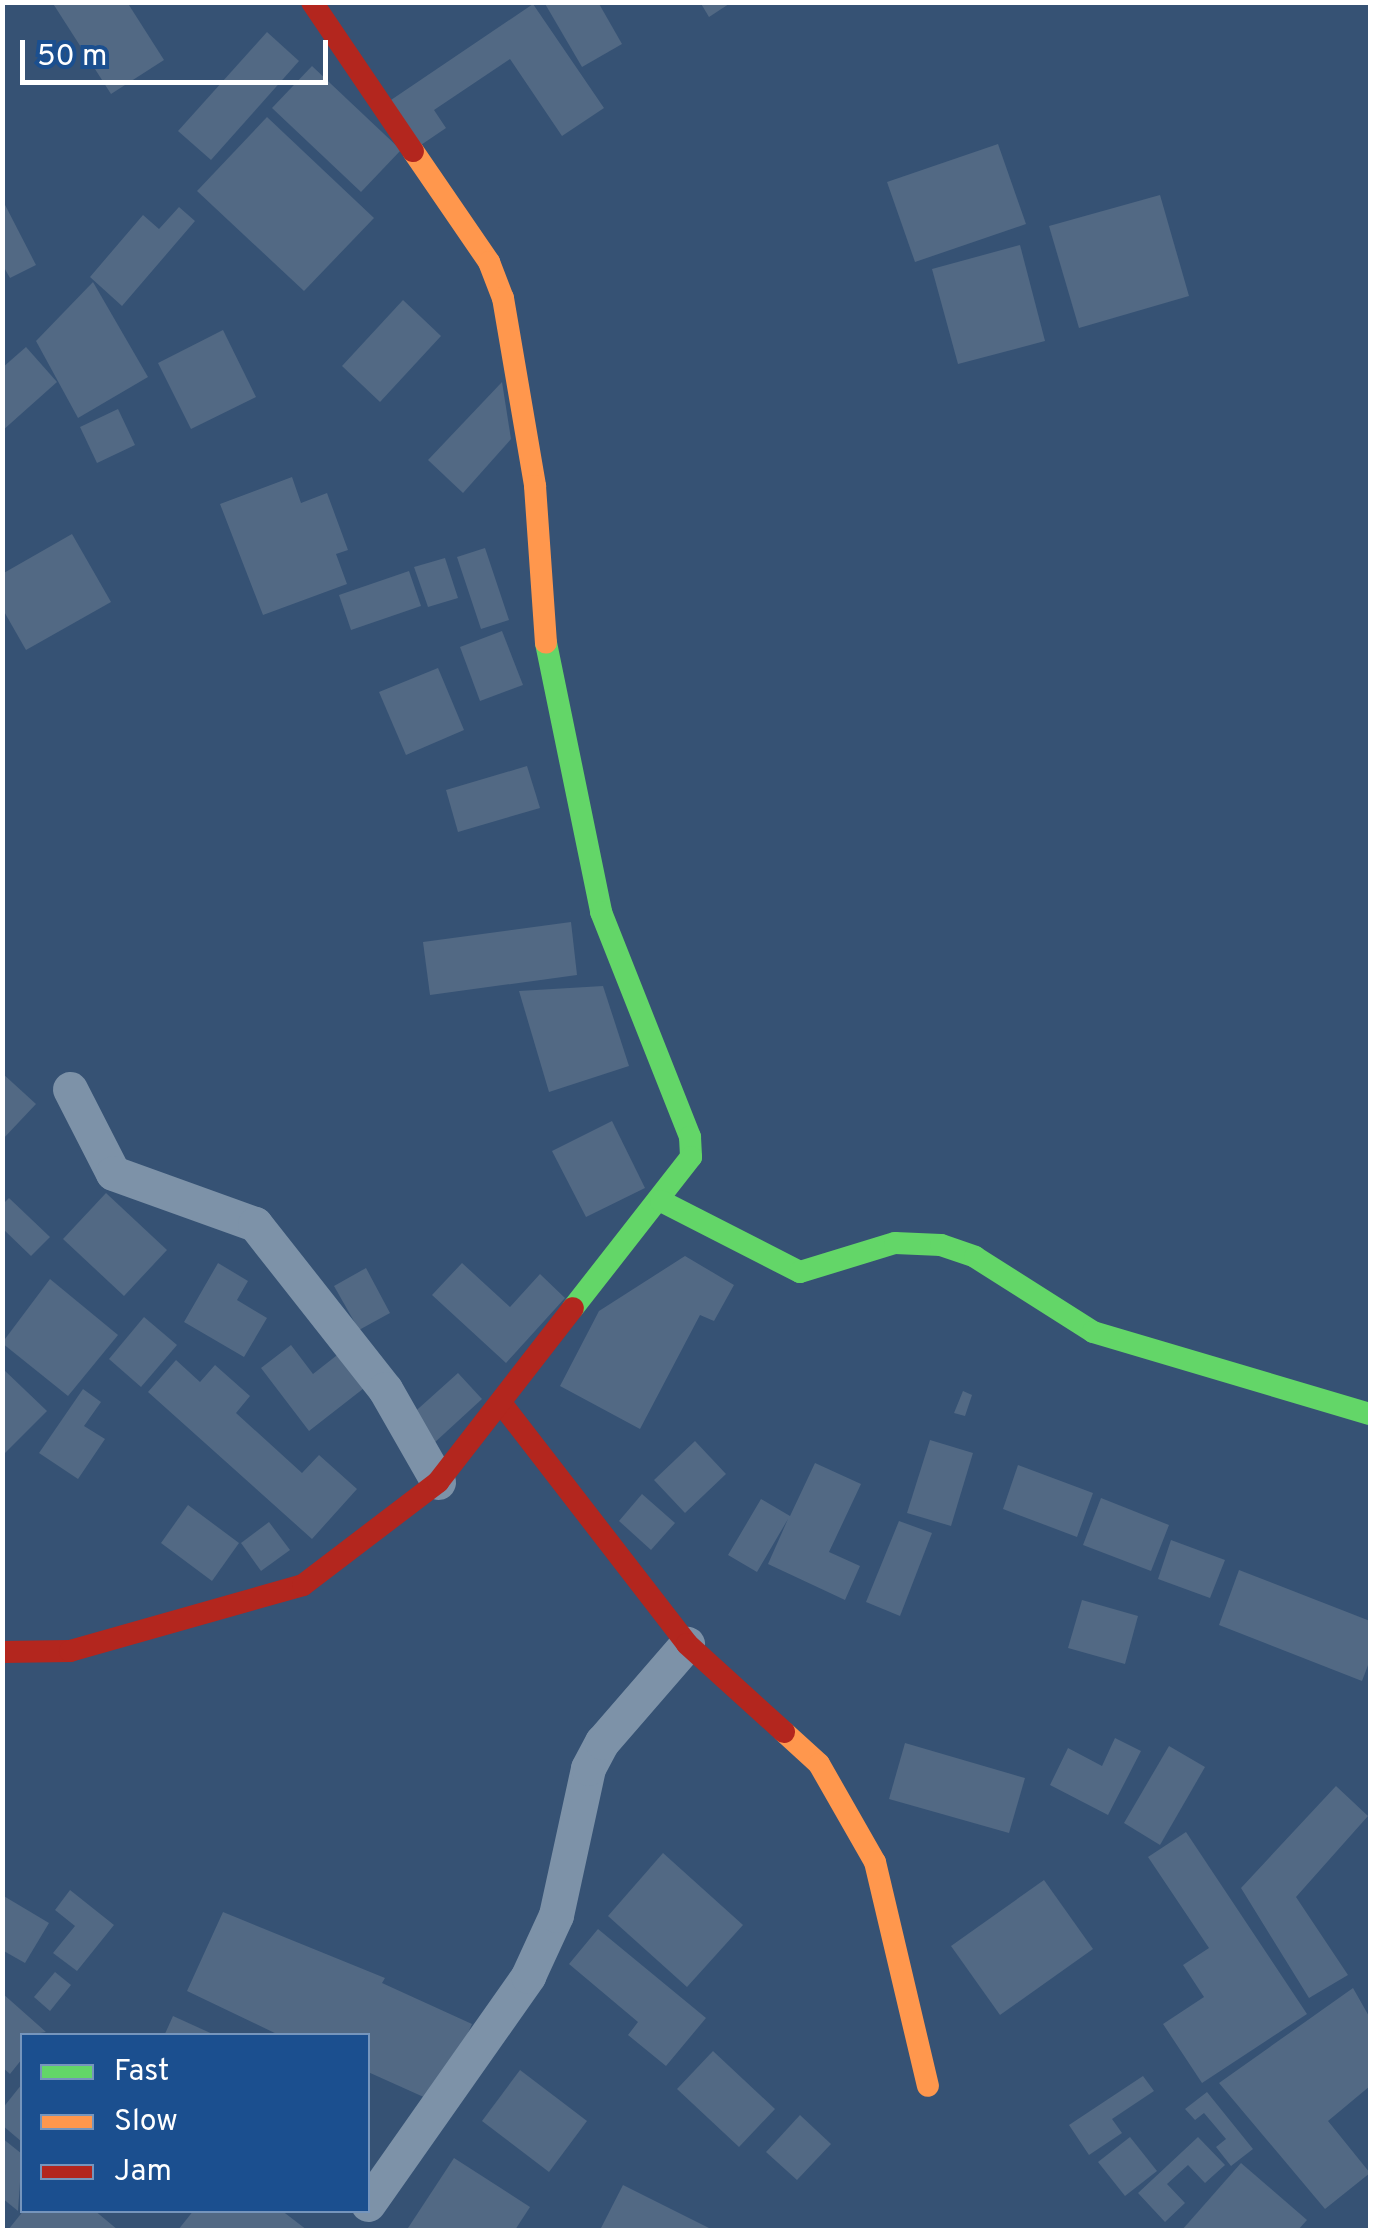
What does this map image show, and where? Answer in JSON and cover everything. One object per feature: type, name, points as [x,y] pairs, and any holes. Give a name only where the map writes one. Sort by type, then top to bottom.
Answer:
[{"type":"street","points":[[2,1652],[70,1651],[304,1585],[438,1482],[692,1157],[690,1137],[602,912],[547,658],[535,486],[504,298],[489,262],[312,2]]},
{"type":"street","points":[[70,1089],[113,1173],[255,1224],[384,1389],[438,1482]]},
{"type":"street","points":[[661,1201],[800,1272],[895,1242],[941,1246],[974,1257],[1092,1332],[1370,1414]]},
{"type":"street","points":[[501,1403],[686,1644],[819,1764],[875,1862],[928,2086]]},
{"type":"street","points":[[370,2201],[528,1976],[556,1915],[588,1768],[602,1742],[686,1644]]},
{"type":"building","points":[[52,2],[127,2],[164,60],[111,94]]},
{"type":"building","points":[[544,2],[598,2],[622,44],[582,67]]},
{"type":"building","points":[[700,2],[732,2],[709,17]]},
{"type":"building","points":[[533,4],[604,108],[562,136],[510,59],[434,110],[446,128],[418,147],[388,102]]},
{"type":"building","points":[[267,32],[299,61],[211,160],[178,131]]},
{"type":"building","points":[[312,66],[401,150],[361,192],[272,108]]},
{"type":"building","points":[[267,117],[374,218],[304,291],[197,191]]},
{"type":"building","points":[[998,144],[1026,224],[915,262],[887,182]]},
{"type":"building","points":[[1160,195],[1189,296],[1079,328],[1049,226]]},
{"type":"building","points":[[2,199],[36,265],[10,278],[2,264]]},
{"type":"building","points":[[179,207],[195,221],[122,306],[90,277],[143,215],[159,229]]},
{"type":"building","points":[[1020,245],[1045,341],[958,364],[932,269]]},
{"type":"building","points":[[93,282],[148,377],[78,418],[36,341]]},
{"type":"building","points":[[403,300],[441,336],[380,402],[342,366]]},
{"type":"building","points":[[223,330],[256,397],[191,429],[158,363]]},
{"type":"building","points":[[26,347],[57,382],[2,431],[2,368]]},
{"type":"building","points":[[502,382],[511,439],[463,493],[428,460]]},
{"type":"building","points":[[118,409],[135,445],[97,463],[80,427]]},
{"type":"building","points":[[292,477],[301,503],[327,493],[348,550],[336,554],[347,584],[263,615],[220,504]]},
{"type":"building","points":[[72,534],[111,602],[26,650],[2,608],[2,574]]},
{"type":"building","points":[[485,548],[509,620],[481,629],[457,557]]},
{"type":"building","points":[[445,558],[458,598],[428,607],[414,567]]},
{"type":"building","points":[[409,571],[421,606],[351,630],[339,595]]},
{"type":"building","points":[[502,631],[523,685],[480,701],[460,647]]},
{"type":"building","points":[[438,668],[464,730],[406,755],[379,692]]},
{"type":"building","points":[[527,766],[540,808],[458,832],[446,790]]},
{"type":"building","points":[[571,922],[577,975],[430,995],[423,942]]},
{"type":"building","points":[[603,986],[629,1066],[549,1092],[519,991]]},
{"type":"building","points":[[2,1073],[36,1104],[2,1140]]},
{"type":"building","points":[[612,1121],[645,1188],[586,1217],[552,1151]]},
{"type":"building","points":[[106,1193],[167,1250],[124,1296],[63,1239]]},
{"type":"building","points":[[9,1198],[50,1237],[31,1256],[2,1228],[2,1205]]},
{"type":"building","points":[[685,1256],[734,1285],[714,1321],[700,1315],[640,1429],[560,1386],[599,1311]]},
{"type":"building","points":[[218,1263],[248,1281],[237,1300],[267,1318],[244,1357],[184,1322]]},
{"type":"building","points":[[462,1263],[510,1307],[540,1274],[565,1298],[506,1363],[432,1295]]},
{"type":"building","points":[[366,1268],[390,1313],[359,1330],[334,1286]]},
{"type":"building","points":[[50,1279],[118,1335],[68,1396],[2,1343]]},
{"type":"building","points":[[144,1317],[177,1345],[141,1387],[109,1359]]},
{"type":"building","points":[[291,1345],[313,1374],[341,1352],[368,1385],[309,1431],[261,1368]]},
{"type":"building","points":[[176,1360],[200,1382],[215,1365],[250,1396],[236,1413],[302,1473],[319,1455],[357,1489],[312,1539],[148,1392]]},
{"type":"building","points":[[2,1368],[47,1411],[2,1456]]},
{"type":"building","points":[[458,1373],[482,1399],[433,1444],[409,1417]]},
{"type":"building","points":[[83,1389],[101,1402],[84,1426],[105,1439],[78,1479],[39,1453]]},
{"type":"building","points":[[963,1391],[972,1395],[965,1416],[954,1413]]},
{"type":"building","points":[[930,1440],[973,1453],[951,1526],[907,1513]]},
{"type":"building","points":[[695,1441],[726,1474],[685,1513],[654,1480]]},
{"type":"building","points":[[815,1463],[861,1484],[829,1552],[860,1566],[845,1600],[768,1564],[788,1519],[757,1572],[728,1555],[761,1499],[790,1516]]},
{"type":"building","points":[[1018,1465],[1093,1493],[1077,1537],[1003,1509]]},
{"type":"building","points":[[642,1494],[675,1523],[651,1550],[619,1521]]},
{"type":"building","points":[[1101,1498],[1169,1525],[1151,1571],[1083,1545]]},
{"type":"building","points":[[188,1505],[239,1543],[212,1581],[161,1543]]},
{"type":"building","points":[[899,1521],[932,1533],[900,1616],[866,1602]]},
{"type":"building","points":[[269,1522],[290,1550],[261,1571],[241,1543]]},
{"type":"building","points":[[1171,1540],[1225,1560],[1210,1598],[1158,1579]]},
{"type":"building","points":[[1239,1570],[1370,1621],[1370,1660],[1362,1681],[1219,1625]]},
{"type":"building","points":[[1082,1600],[1138,1616],[1125,1664],[1068,1648]]},
{"type":"building","points":[[1115,1738],[1141,1751],[1108,1815],[1050,1785],[1068,1748],[1102,1766]]},
{"type":"building","points":[[905,1743],[1025,1778],[1009,1833],[889,1799]]},
{"type":"building","points":[[1169,1746],[1205,1767],[1160,1845],[1124,1823]]},
{"type":"building","points":[[1336,1786],[1368,1816],[1296,1897],[1348,1975],[1309,1998],[1241,1888]]},
{"type":"building","points":[[1186,1832],[1307,2014],[1202,2083],[1163,2024],[1204,1997],[1183,1965],[1209,1948],[1148,1857]]},
{"type":"building","points":[[663,1853],[743,1925],[687,1987],[608,1916]]},
{"type":"building","points":[[1044,1880],[1093,1949],[1000,2015],[951,1946]]},
{"type":"building","points":[[70,1890],[114,1925],[77,1971],[53,1953],[75,1926],[55,1910]]},
{"type":"building","points":[[2,1895],[49,1923],[25,1963],[2,1950]]},
{"type":"building","points":[[223,1912],[385,1978],[382,1983],[472,2024],[437,2103],[370,2073],[370,2033],[275,2033],[187,1991]]},
{"type":"building","points":[[598,1929],[706,2018],[666,2066],[628,2035],[638,2022],[569,1964]]},
{"type":"building","points":[[55,1972],[71,1985],[50,2011],[34,1997]]},
{"type":"building","points":[[1353,1988],[1370,2018],[1370,2086],[1328,2121],[1370,2173],[1325,2209],[1219,2083]]},
{"type":"building","points":[[2,1993],[46,2032],[20,2033],[20,2062],[10,2074],[2,2067]]},
{"type":"building","points":[[173,2016],[210,2033],[165,2033]]},
{"type":"building","points":[[713,2051],[775,2109],[739,2147],[677,2089]]},
{"type":"building","points":[[520,2070],[587,2121],[549,2172],[482,2121]]},
{"type":"building","points":[[1143,2076],[1154,2091],[1112,2119],[1122,2133],[1089,2155],[1069,2125]]},
{"type":"building","points":[[20,2086],[20,2140],[2,2125],[2,2109]]},
{"type":"building","points":[[1207,2092],[1253,2149],[1231,2166],[1216,2147],[1226,2139],[1204,2113],[1195,2120],[1185,2109]]},
{"type":"building","points":[[800,2115],[831,2144],[797,2180],[766,2152]]},
{"type":"building","points":[[1130,2137],[1157,2171],[1125,2196],[1098,2162]]},
{"type":"building","points":[[1198,2137],[1225,2165],[1205,2183],[1188,2165],[1167,2184],[1185,2203],[1165,2222],[1138,2193]]},
{"type":"building","points":[[2,2138],[20,2152],[18,2211],[2,2198]]},
{"type":"building","points":[[454,2158],[530,2207],[515,2230],[408,2228]]},
{"type":"building","points":[[1241,2163],[1307,2220],[1298,2230],[1182,2230]]},
{"type":"building","points":[[623,2185],[713,2230],[600,2230]]},
{"type":"building","points":[[22,2213],[98,2213],[118,2230],[8,2230]]},
{"type":"building","points":[[192,2213],[285,2213],[307,2230],[178,2230]]},
{"type":"traffic: fast","points":[[546,643],[601,912],[690,1137],[691,1157],[573,1308]]},
{"type":"traffic: fast","points":[[661,1201],[800,1272],[895,1243],[941,1245],[975,1257],[1093,1332],[1370,1414]]},
{"type":"traffic: slow","points":[[413,151],[489,262],[503,298],[535,486],[546,643]]},
{"type":"traffic: slow","points":[[784,1732],[819,1764],[875,1862],[928,2086]]},
{"type":"traffic: jam","points":[[312,2],[413,151]]},
{"type":"traffic: jam","points":[[2,1652],[70,1651],[303,1585],[438,1482],[573,1308]]},
{"type":"traffic: jam","points":[[501,1403],[687,1644],[784,1732]]}]
